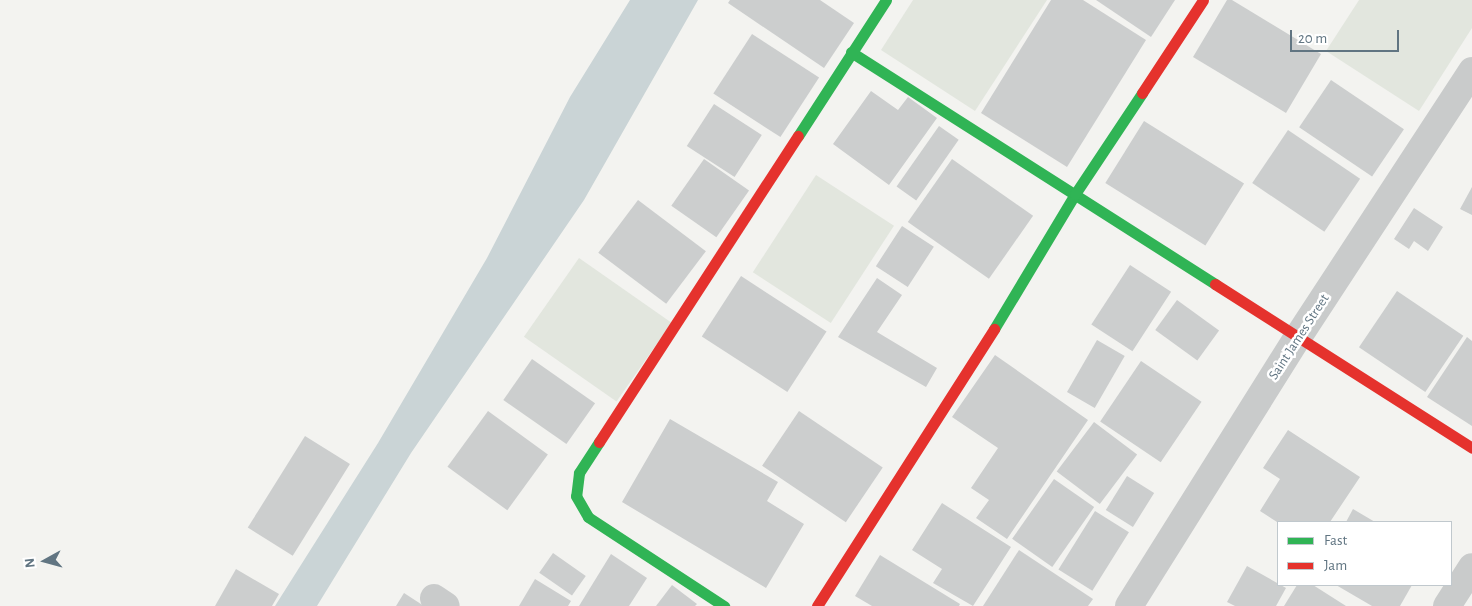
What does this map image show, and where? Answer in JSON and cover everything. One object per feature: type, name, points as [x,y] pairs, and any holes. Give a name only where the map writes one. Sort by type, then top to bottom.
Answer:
[{"type":"street","points":[[724,606],[588,518],[576,496],[579,473],[886,0]]},
{"type":"street","points":[[817,606],[994,328],[1075,194],[1203,0]]},
{"type":"street","points":[[852,52],[1472,448]]},
{"type":"street","name":"Saint James Street","points":[[1129,606],[1298,337],[1472,71]]},
{"type":"street","points":[[1446,606],[1472,568]]},
{"type":"shaded area","points":[[630,0],[698,0],[584,200],[411,453],[317,606],[275,606],[378,443],[487,258],[570,97]]},
{"type":"shaded area","points":[[913,0],[1047,0],[975,111],[881,50]]},
{"type":"shaded area","points":[[1359,0],[1472,0],[1472,28],[1419,111],[1326,51]]},
{"type":"shaded area","points":[[816,175],[894,226],[831,323],[753,272]]},
{"type":"shaded area","points":[[579,258],[672,323],[617,401],[524,337]]},
{"type":"building","points":[[730,0],[820,0],[854,23],[824,68],[728,3]]},
{"type":"building","points":[[1051,0],[1083,0],[1146,40],[1067,167],[981,113]]},
{"type":"building","points":[[1096,0],[1175,0],[1151,37]]},
{"type":"building","points":[[1227,0],[1232,0],[1321,54],[1286,113],[1193,57]]},
{"type":"building","points":[[752,34],[819,78],[780,137],[713,94]]},
{"type":"building","points":[[1331,80],[1404,129],[1372,176],[1299,127]]},
{"type":"building","points":[[871,91],[898,110],[908,97],[937,118],[889,185],[833,144]]},
{"type":"building","points":[[714,104],[762,135],[735,177],[687,146]]},
{"type":"building","points":[[1144,121],[1244,184],[1205,245],[1105,183]]},
{"type":"building","points":[[939,126],[959,140],[916,200],[897,187]]},
{"type":"building","points":[[1288,130],[1360,179],[1324,232],[1252,183]]},
{"type":"building","points":[[704,159],[749,191],[716,237],[671,206]]},
{"type":"building","points":[[952,159],[1033,216],[989,279],[908,222]]},
{"type":"building","points":[[1472,187],[1472,215],[1460,209]]},
{"type":"building","points":[[638,200],[706,251],[666,304],[598,253]]},
{"type":"building","points":[[1414,208],[1443,227],[1428,251],[1414,241],[1409,249],[1394,239]]},
{"type":"building","points":[[902,226],[934,247],[908,287],[876,266]]},
{"type":"building","points":[[1130,265],[1171,292],[1132,351],[1091,325]]},
{"type":"building","points":[[741,276],[827,332],[787,392],[702,336]]},
{"type":"building","points":[[877,278],[902,295],[877,332],[937,368],[926,387],[838,337]]},
{"type":"building","points":[[1397,291],[1463,336],[1425,392],[1359,347]]},
{"type":"building","points":[[1177,300],[1219,331],[1197,360],[1155,330]]},
{"type":"building","points":[[1467,337],[1472,341],[1472,426],[1427,397]]},
{"type":"building","points":[[1097,340],[1125,356],[1095,408],[1067,392]]},
{"type":"building","points":[[995,355],[1088,420],[1007,539],[976,518],[989,500],[971,488],[998,448],[952,417]]},
{"type":"building","points":[[532,359],[595,403],[566,444],[503,400]]},
{"type":"building","points":[[1141,361],[1202,402],[1161,462],[1100,422]]},
{"type":"building","points":[[488,411],[548,454],[507,510],[447,467]]},
{"type":"building","points":[[799,411],[883,467],[846,522],[762,466]]},
{"type":"building","points":[[670,419],[778,482],[767,501],[804,524],[766,588],[622,502]]},
{"type":"building","points":[[1094,422],[1137,454],[1100,504],[1057,472]]},
{"type":"building","points":[[1288,430],[1360,477],[1331,521],[1277,522],[1260,511],[1280,479],[1263,468]]},
{"type":"building","points":[[305,436],[350,464],[293,556],[248,528]]},
{"type":"building","points":[[1127,476],[1154,493],[1133,527],[1106,510]]},
{"type":"building","points":[[1054,479],[1094,507],[1052,567],[1012,539]]},
{"type":"building","points":[[942,503],[1011,547],[973,606],[933,583],[942,569],[912,550]]},
{"type":"building","points":[[1353,509],[1373,521],[1347,521]]},
{"type":"building","points":[[1095,511],[1129,532],[1092,591],[1058,570]]},
{"type":"building","points":[[1019,550],[1093,599],[1088,606],[983,606]]},
{"type":"building","points":[[553,553],[586,576],[572,596],[539,573]]},
{"type":"building","points":[[611,554],[647,578],[629,606],[579,606]]},
{"type":"building","points":[[880,555],[960,604],[959,606],[872,606],[855,596]]},
{"type":"building","points":[[1247,566],[1277,583],[1277,586],[1286,588],[1276,606],[1235,606],[1227,602]]},
{"type":"building","points":[[236,569],[279,594],[272,606],[215,606]]},
{"type":"building","points":[[535,579],[571,601],[568,606],[519,606]]},
{"type":"building","points":[[672,585],[697,604],[695,606],[656,606]]},
{"type":"building","points":[[1296,586],[1315,586],[1346,606],[1284,606]]},
{"type":"building","points":[[1338,586],[1411,586],[1400,606],[1372,606]]},
{"type":"building","points":[[404,593],[424,606],[396,606]]},
{"type":"traffic: fast","points":[[798,136],[886,0]]},
{"type":"traffic: fast","points":[[851,52],[1215,284]]},
{"type":"traffic: fast","points":[[994,329],[1075,194],[1142,93]]},
{"type":"traffic: fast","points":[[599,442],[579,473],[576,496],[588,517],[724,606]]},
{"type":"traffic: jam","points":[[1142,93],[1203,0]]},
{"type":"traffic: jam","points":[[599,442],[798,136]]},
{"type":"traffic: jam","points":[[1215,284],[1472,448]]},
{"type":"traffic: jam","points":[[817,606],[994,329]]}]
